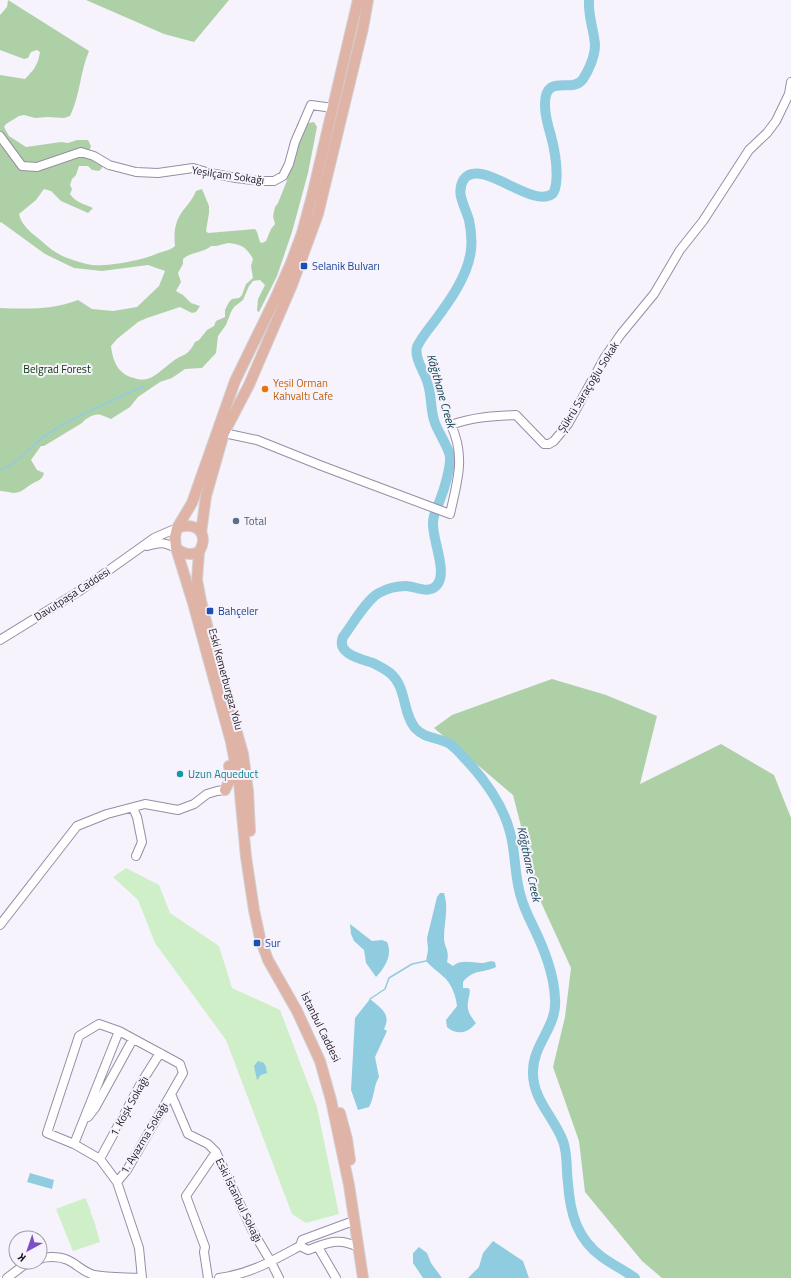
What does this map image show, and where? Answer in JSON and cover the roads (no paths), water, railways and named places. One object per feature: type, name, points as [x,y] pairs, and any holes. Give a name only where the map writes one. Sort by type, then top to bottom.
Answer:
[{"type":"main road","points":[[177,528],[188,525],[197,528],[201,533],[203,540],[199,552],[190,554],[180,552],[176,548],[175,537],[177,528],[192,503],[235,381],[276,297],[302,233],[358,0]]},
{"type":"main road","points":[[201,533],[206,496],[224,433],[249,384],[292,285],[318,214],[363,28],[368,0]]},
{"type":"main road","name":"Eski Kemerburgaz Yolu","points":[[176,548],[193,603],[231,742],[242,791]]},
{"type":"main road","name":"Eski Kemerburgaz Yolu","points":[[199,552],[197,580],[210,637],[243,754],[242,791]]},
{"type":"main road","points":[[231,742],[229,764],[231,778],[225,790],[242,791]]},
{"type":"main road","name":"İstanbul Caddesi","points":[[242,791],[246,857],[260,938],[268,960],[297,1011],[325,1068],[347,1139],[357,1222],[358,1247],[363,1278]]},
{"type":"main road","name":"İstanbul Caddesi","points":[[357,1222],[369,1278]]},
{"type":"street","name":"Şükrü Saraçoğlu Sokak","points":[[224,433],[257,440],[450,514],[460,464],[458,443],[451,425],[461,421],[484,417],[516,415],[544,444],[549,444],[554,441],[568,424],[605,357],[654,294],[680,250],[703,221],[749,150],[767,133],[776,121],[789,94],[791,82]]},
{"type":"street","name":"Yeşilçam Sokağı","points":[[0,136],[22,166],[37,167],[81,152],[94,156],[109,166],[136,172],[158,173],[193,168],[236,178],[274,181],[283,176],[289,164],[295,142],[311,105],[333,108]]},
{"type":"street","name":"Davutpaşa Caddesi","points":[[0,640],[81,590],[154,538],[177,528]]},
{"type":"street","points":[[143,547],[166,542],[176,548]]},
{"type":"street","points":[[0,925],[77,826],[107,814],[145,804],[178,810],[194,804],[208,794],[225,790]]},
{"type":"street","points":[[132,808],[137,817],[142,842],[136,856]]},
{"type":"street","points":[[48,1257],[67,1258],[86,1275],[142,1278],[139,1248],[117,1182],[100,1159],[74,1144],[47,1132],[79,1036],[99,1024],[119,1031],[180,1064],[183,1073],[171,1094]]},
{"type":"street","points":[[74,1144],[119,1031]]},
{"type":"street","points":[[82,1126],[94,1108],[133,1039]]},
{"type":"street","name":"1. Köşk Sokağı","points":[[100,1159],[141,1083],[160,1053]]},
{"type":"street","name":"Eski İstanbul Sokağı","points":[[171,1094],[188,1134],[208,1144],[216,1152],[252,1230],[279,1278]]},
{"type":"street","name":"1. Ayazma Sokağı","points":[[117,1182],[127,1170],[171,1094]]},
{"type":"street","points":[[208,1278],[204,1252],[205,1247],[186,1196],[216,1152]]},
{"type":"street","points":[[219,1278],[236,1276],[259,1268],[300,1246],[302,1240],[348,1223],[357,1222]]},
{"type":"street","points":[[300,1246],[308,1250],[332,1241],[342,1241],[358,1247]]},
{"type":"street","points":[[318,1246],[336,1278]]},
{"type":"street","points":[[7,1278],[17,1270]]},
{"type":"water","points":[[440,893],[444,893],[446,905],[444,941],[448,954],[447,962],[453,966],[463,962],[482,963],[493,961],[495,962],[496,967],[475,973],[463,982],[463,988],[468,988],[470,990],[468,1010],[476,1023],[470,1029],[462,1032],[455,1032],[447,1027],[446,1020],[457,1006],[455,995],[446,979],[426,961],[428,950],[427,938],[437,897]]},
{"type":"water","points":[[350,924],[372,941],[382,940],[387,942],[389,947],[389,956],[376,977],[366,963],[364,950],[354,941],[351,934]]},
{"type":"water","points":[[370,999],[384,1011],[387,1019],[384,1029],[387,1031],[375,1057],[379,1077],[371,1103],[369,1107],[358,1110],[351,1090],[355,1018]]},
{"type":"water","points":[[258,1061],[264,1063],[267,1073],[261,1075],[257,1080],[254,1066]]},
{"type":"water","points":[[30,1173],[54,1180],[52,1189],[27,1182]]},
{"type":"water","points":[[493,1241],[523,1261],[529,1278],[468,1278],[479,1267],[483,1253]]},
{"type":"water","points":[[419,1247],[427,1253],[431,1263],[442,1278],[423,1278],[413,1263],[413,1253]]},
{"type":"waterway","name":"Kâğıthane Creek","points":[[589,0],[589,12],[595,45],[593,58],[589,67],[583,79],[578,83],[572,85],[554,86],[549,89],[546,95],[546,114],[554,147],[556,165],[557,178],[554,191],[552,194],[543,197],[532,195],[482,174],[472,174],[464,179],[460,189],[470,227],[471,250],[469,260],[457,288],[417,347],[416,352],[418,361],[427,379],[433,418],[450,456],[447,478],[433,520],[433,530],[441,572],[440,579],[434,588],[426,590],[403,586],[385,590],[374,596],[343,637],[342,643],[346,652],[373,663],[390,673],[399,685],[408,715],[415,728],[419,732],[450,744],[455,748],[482,778],[499,804],[507,822],[512,840],[517,881],[521,897],[545,953],[552,975],[554,990],[555,1008],[553,1017],[534,1061],[533,1071],[536,1090],[565,1146],[569,1194],[573,1215],[581,1234],[593,1250],[635,1278]]},
{"type":"waterway","points":[[0,470],[14,463],[43,437],[60,426],[143,386]]},
{"type":"waterway","points":[[370,999],[385,989],[389,978],[412,964],[426,961]]},
{"type":"place","name":"Selanik Bulvarı","points":[[304,266]]},
{"type":"place","name":"Yeşil Orman Kahvaltı Cafe","points":[[265,389]]},
{"type":"place","name":"Total","points":[[236,521]]},
{"type":"place","name":"Bahçeler","points":[[210,611]]},
{"type":"place","name":"Uzun Aqueduct","points":[[180,774]]},
{"type":"place","name":"Sur","points":[[257,943]]},
{"type":"park label","name":"Belgrad Forest","points":[[57,369]]}]
